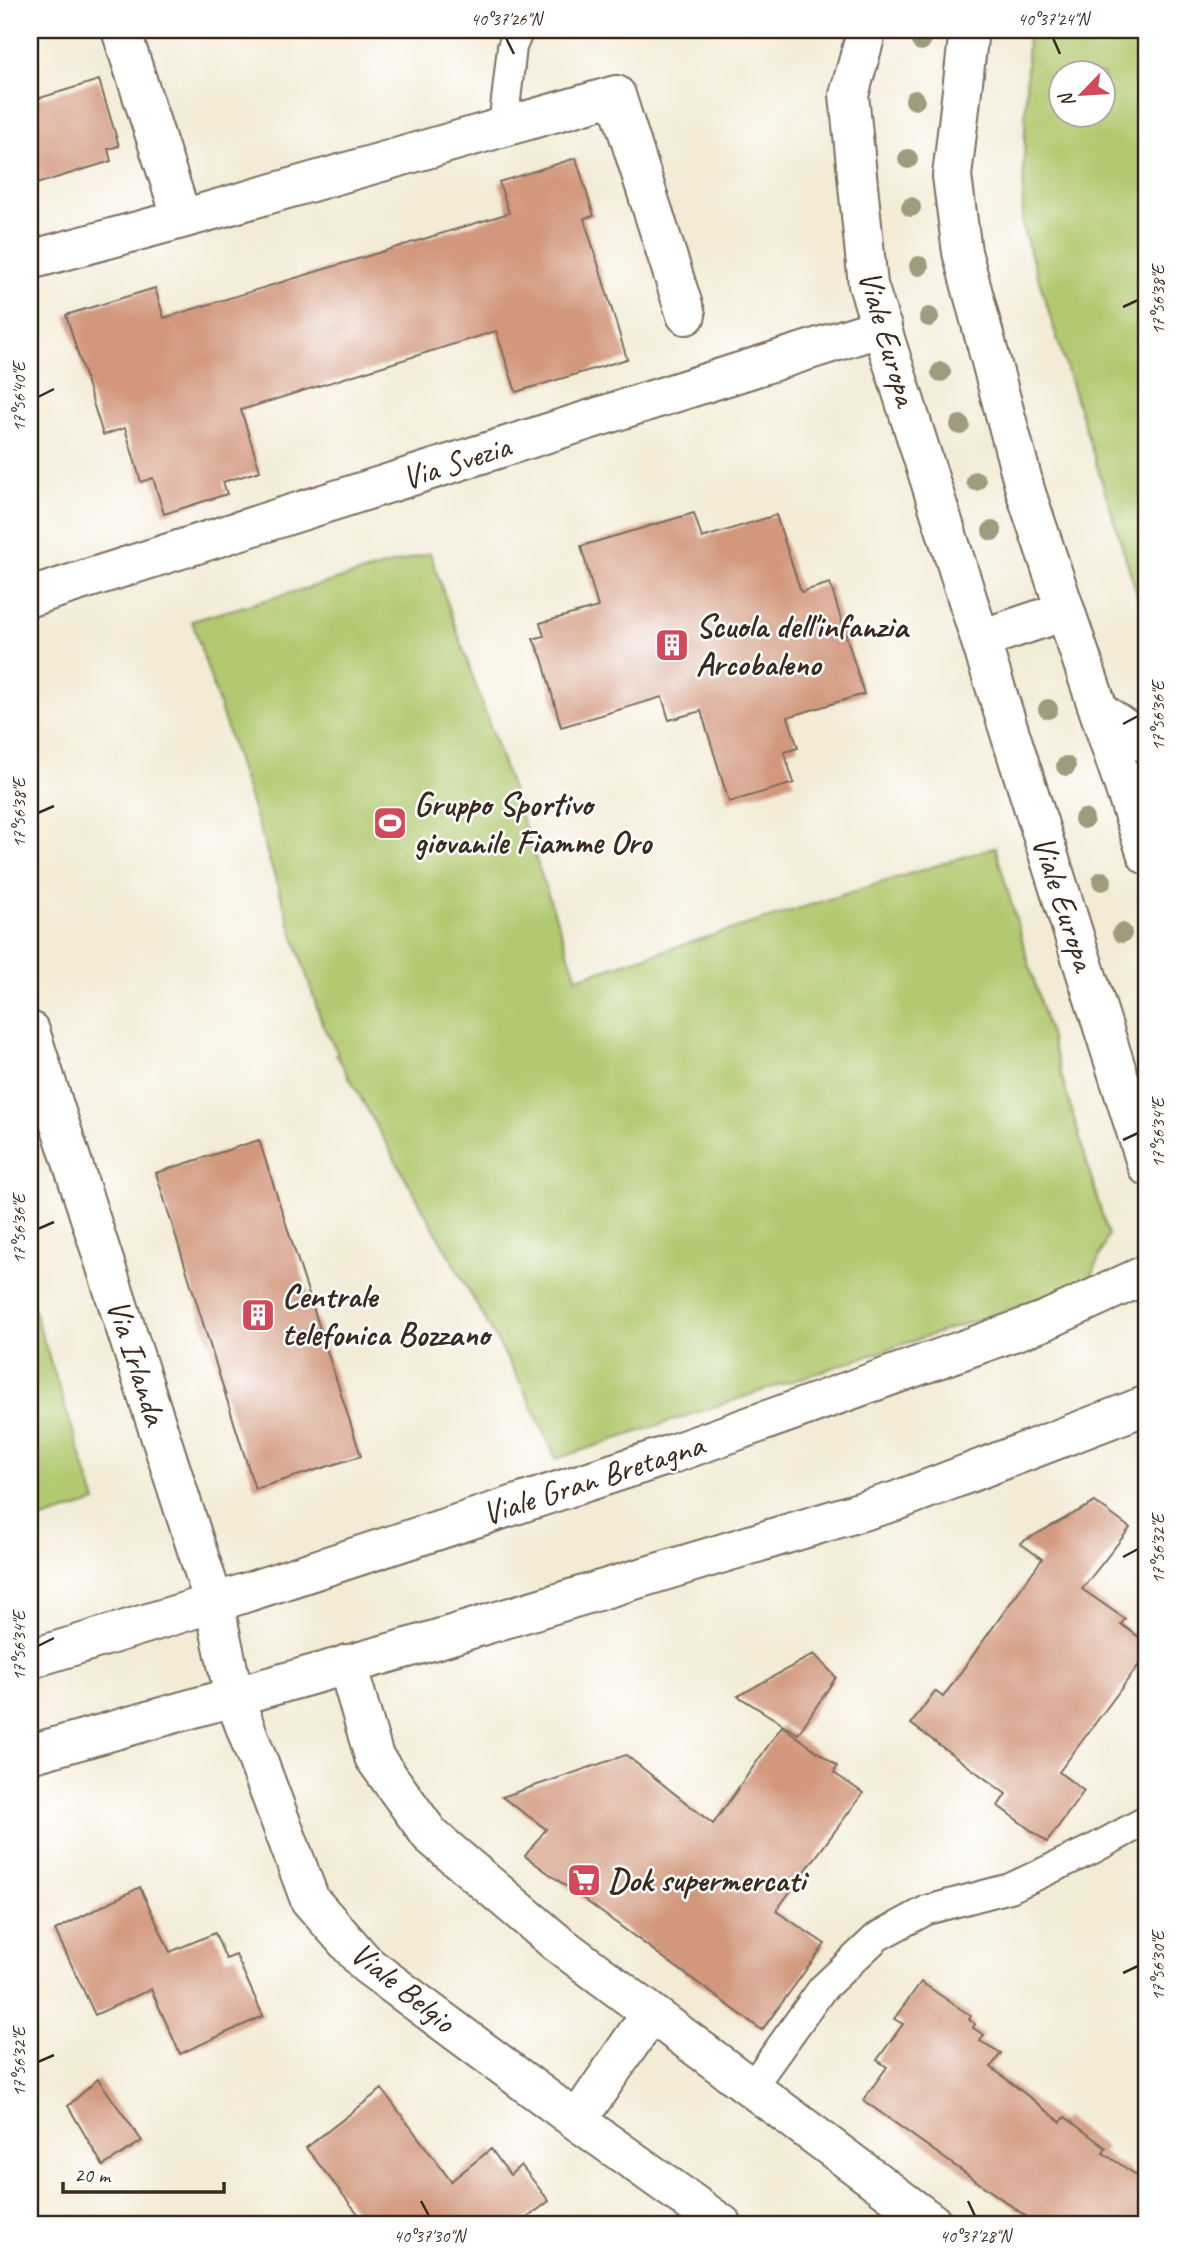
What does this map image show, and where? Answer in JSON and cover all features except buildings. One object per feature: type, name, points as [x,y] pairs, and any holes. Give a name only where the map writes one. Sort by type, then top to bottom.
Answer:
[{"type":"street","points":[[121,30],[182,219]]},
{"type":"street","name":"Viale Europa","points":[[867,30],[849,95],[868,285],[1147,1166]]},
{"type":"street","points":[[969,30],[952,176],[962,252],[1026,493],[1147,855]]},
{"type":"street","points":[[30,260],[616,95],[686,315]]},
{"type":"street","name":"Via Svezia","points":[[30,597],[882,327]]},
{"type":"street","points":[[981,639],[1065,611]]},
{"type":"street","points":[[1099,711],[1147,744]]},
{"type":"street","name":"Via Irlanda","points":[[30,1031],[214,1603],[234,1697]]},
{"type":"street","name":"Viale Gran Bretagna","points":[[30,1659],[214,1603],[685,1449],[1044,1321],[1147,1274]]},
{"type":"street","points":[[30,1754],[418,1645],[896,1501],[1147,1405]]},
{"type":"street","points":[[347,1664],[374,1757],[430,1835],[556,1942],[935,2225]]},
{"type":"street","name":"Viale Belgio","points":[[234,1697],[310,1900],[367,1965],[577,2121],[723,2225]]},
{"type":"street","points":[[577,2121],[651,2013]]},
{"type":"lane","points":[[503,127],[512,47],[519,30]]},
{"type":"lane","points":[[751,2088],[822,1989],[877,1937],[927,1910],[1010,1888],[1095,1848],[1147,1819]]},
{"type":"green space","points":[[1028,30],[1147,30],[1147,626],[1022,226]]},
{"type":"green space","points":[[430,553],[577,978],[995,847],[1108,1235],[1089,1283],[556,1459],[524,1389],[336,1054],[338,1053],[323,1026],[192,621]]},
{"type":"green space","points":[[30,1298],[96,1502],[30,1523]]},
{"type":"place","name":"Scuola dell'infanzia Arcobaleno","points":[[672,645]]},
{"type":"place","name":"Gruppo Sportivo giovanile Fiamme Oro","points":[[390,823]]},
{"type":"place","name":"Centrale telefonica Bozzano","points":[[258,1315]]},
{"type":"place","name":"Dok supermercati","points":[[584,1880]]}]
